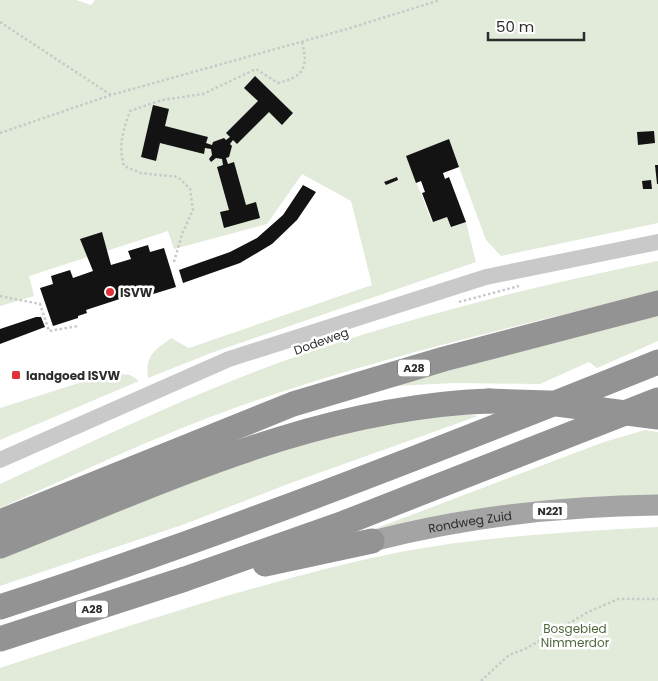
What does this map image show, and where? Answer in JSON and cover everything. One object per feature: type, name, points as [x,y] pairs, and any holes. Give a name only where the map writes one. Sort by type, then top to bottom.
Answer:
[{"type":"highway","name":"A28","points":[[0,522],[294,404],[362,382],[658,303]]},
{"type":"highway","name":"A28","points":[[0,608],[290,506],[441,449],[658,362]]},
{"type":"highway","name":"A28","points":[[176,450],[296,417],[340,408],[460,395],[489,401]]},
{"type":"highway","name":"A28","points":[[0,639],[184,579],[371,512],[658,400]]},
{"type":"highway","name":"A28","points":[[0,546],[286,435],[331,423],[407,408],[489,401],[548,403],[658,417]]},
{"type":"highway","name":"A28","points":[[184,579],[330,552],[372,541]]},
{"type":"main road","name":"Rondweg Zuid","points":[[372,541],[442,526],[539,512],[658,505]]},
{"type":"street","name":"Dodeweg","points":[[0,460],[229,359],[486,277],[658,242]]},
{"type":"path","points":[[0,133],[111,95],[302,42],[440,0]]},
{"type":"path","points":[[0,22],[111,95]]},
{"type":"path","points":[[174,262],[182,234],[193,210],[190,189],[178,177],[141,173],[124,166],[120,152],[123,132],[130,111],[162,100],[203,94],[256,69],[278,83],[294,79],[302,70],[305,55],[302,42]]},
{"type":"path","points":[[458,302],[524,285]]},
{"type":"path","points":[[0,296],[40,304],[49,331],[78,326]]},
{"type":"path","points":[[482,680],[509,655],[527,648],[588,612],[618,599],[658,599]]},
{"type":"path","points":[[482,680],[488,681]]},
{"type":"green space","points":[[0,0],[76,0],[91,5],[95,0],[658,0],[658,223],[501,256],[486,240],[449,140],[406,156],[432,222],[447,217],[452,227],[466,222],[476,262],[211,353],[148,378],[148,364],[152,354],[171,338],[189,348],[372,285],[351,201],[302,174],[267,224],[174,249],[168,231],[29,276],[34,296],[0,306]]},
{"type":"green space","points":[[658,261],[658,292],[448,343],[291,389],[179,429],[0,508],[0,484],[103,436],[278,363],[372,332],[466,305]]},
{"type":"green space","points":[[658,312],[658,341],[597,368],[589,362],[540,384],[455,383],[394,386]]},
{"type":"green space","points":[[130,375],[139,381],[0,440],[0,408],[101,376]]},
{"type":"green space","points":[[456,413],[478,416],[288,484],[185,524],[0,586],[0,556],[271,451],[373,423]]},
{"type":"green space","points":[[645,430],[658,432],[658,496],[476,511],[404,522],[369,531],[604,442]]},
{"type":"green space","name":"Bosgebied Nimmerdor","points":[[658,527],[658,681],[0,681],[0,668],[196,605],[345,564],[460,542]]},
{"type":"building","points":[[255,76],[293,113],[282,125],[269,112],[237,144],[233,140],[230,144],[232,146],[229,157],[226,158],[228,164],[234,162],[246,205],[256,202],[260,218],[224,228],[220,212],[229,210],[217,167],[223,165],[222,159],[216,158],[211,162],[209,159],[212,155],[211,149],[205,148],[204,154],[160,143],[156,161],[141,157],[153,105],[169,109],[165,126],[208,137],[206,143],[212,145],[213,142],[224,138],[226,140],[230,137],[226,133],[258,101],[244,88]]},
{"type":"building","points":[[654,131],[655,143],[638,145],[637,132]]},
{"type":"building","points":[[449,139],[459,167],[443,173],[445,179],[449,177],[466,222],[451,227],[447,217],[433,222],[422,193],[425,192],[421,181],[416,183],[406,156]]},
{"type":"building","points":[[655,165],[658,165],[658,184],[657,184]]},
{"type":"building","points":[[397,177],[398,180],[386,185],[384,182]]},
{"type":"building","points":[[651,180],[652,189],[643,189],[642,181]]},
{"type":"building","points":[[303,185],[316,192],[297,220],[272,244],[240,263],[183,283],[179,270],[230,252],[257,238],[283,215]]},
{"type":"building","points":[[102,232],[111,265],[131,259],[128,251],[148,245],[150,252],[164,248],[176,287],[150,295],[149,293],[139,296],[138,293],[86,310],[87,313],[78,316],[78,318],[53,326],[40,288],[53,284],[51,276],[70,270],[73,278],[93,271],[80,239]]},
{"type":"building","points":[[41,317],[45,327],[0,344],[0,329]]},
{"type":"place","name":"ISVW","points":[[110,292]]},
{"type":"place","name":"landgoed ISVW","points":[[16,375]]}]
